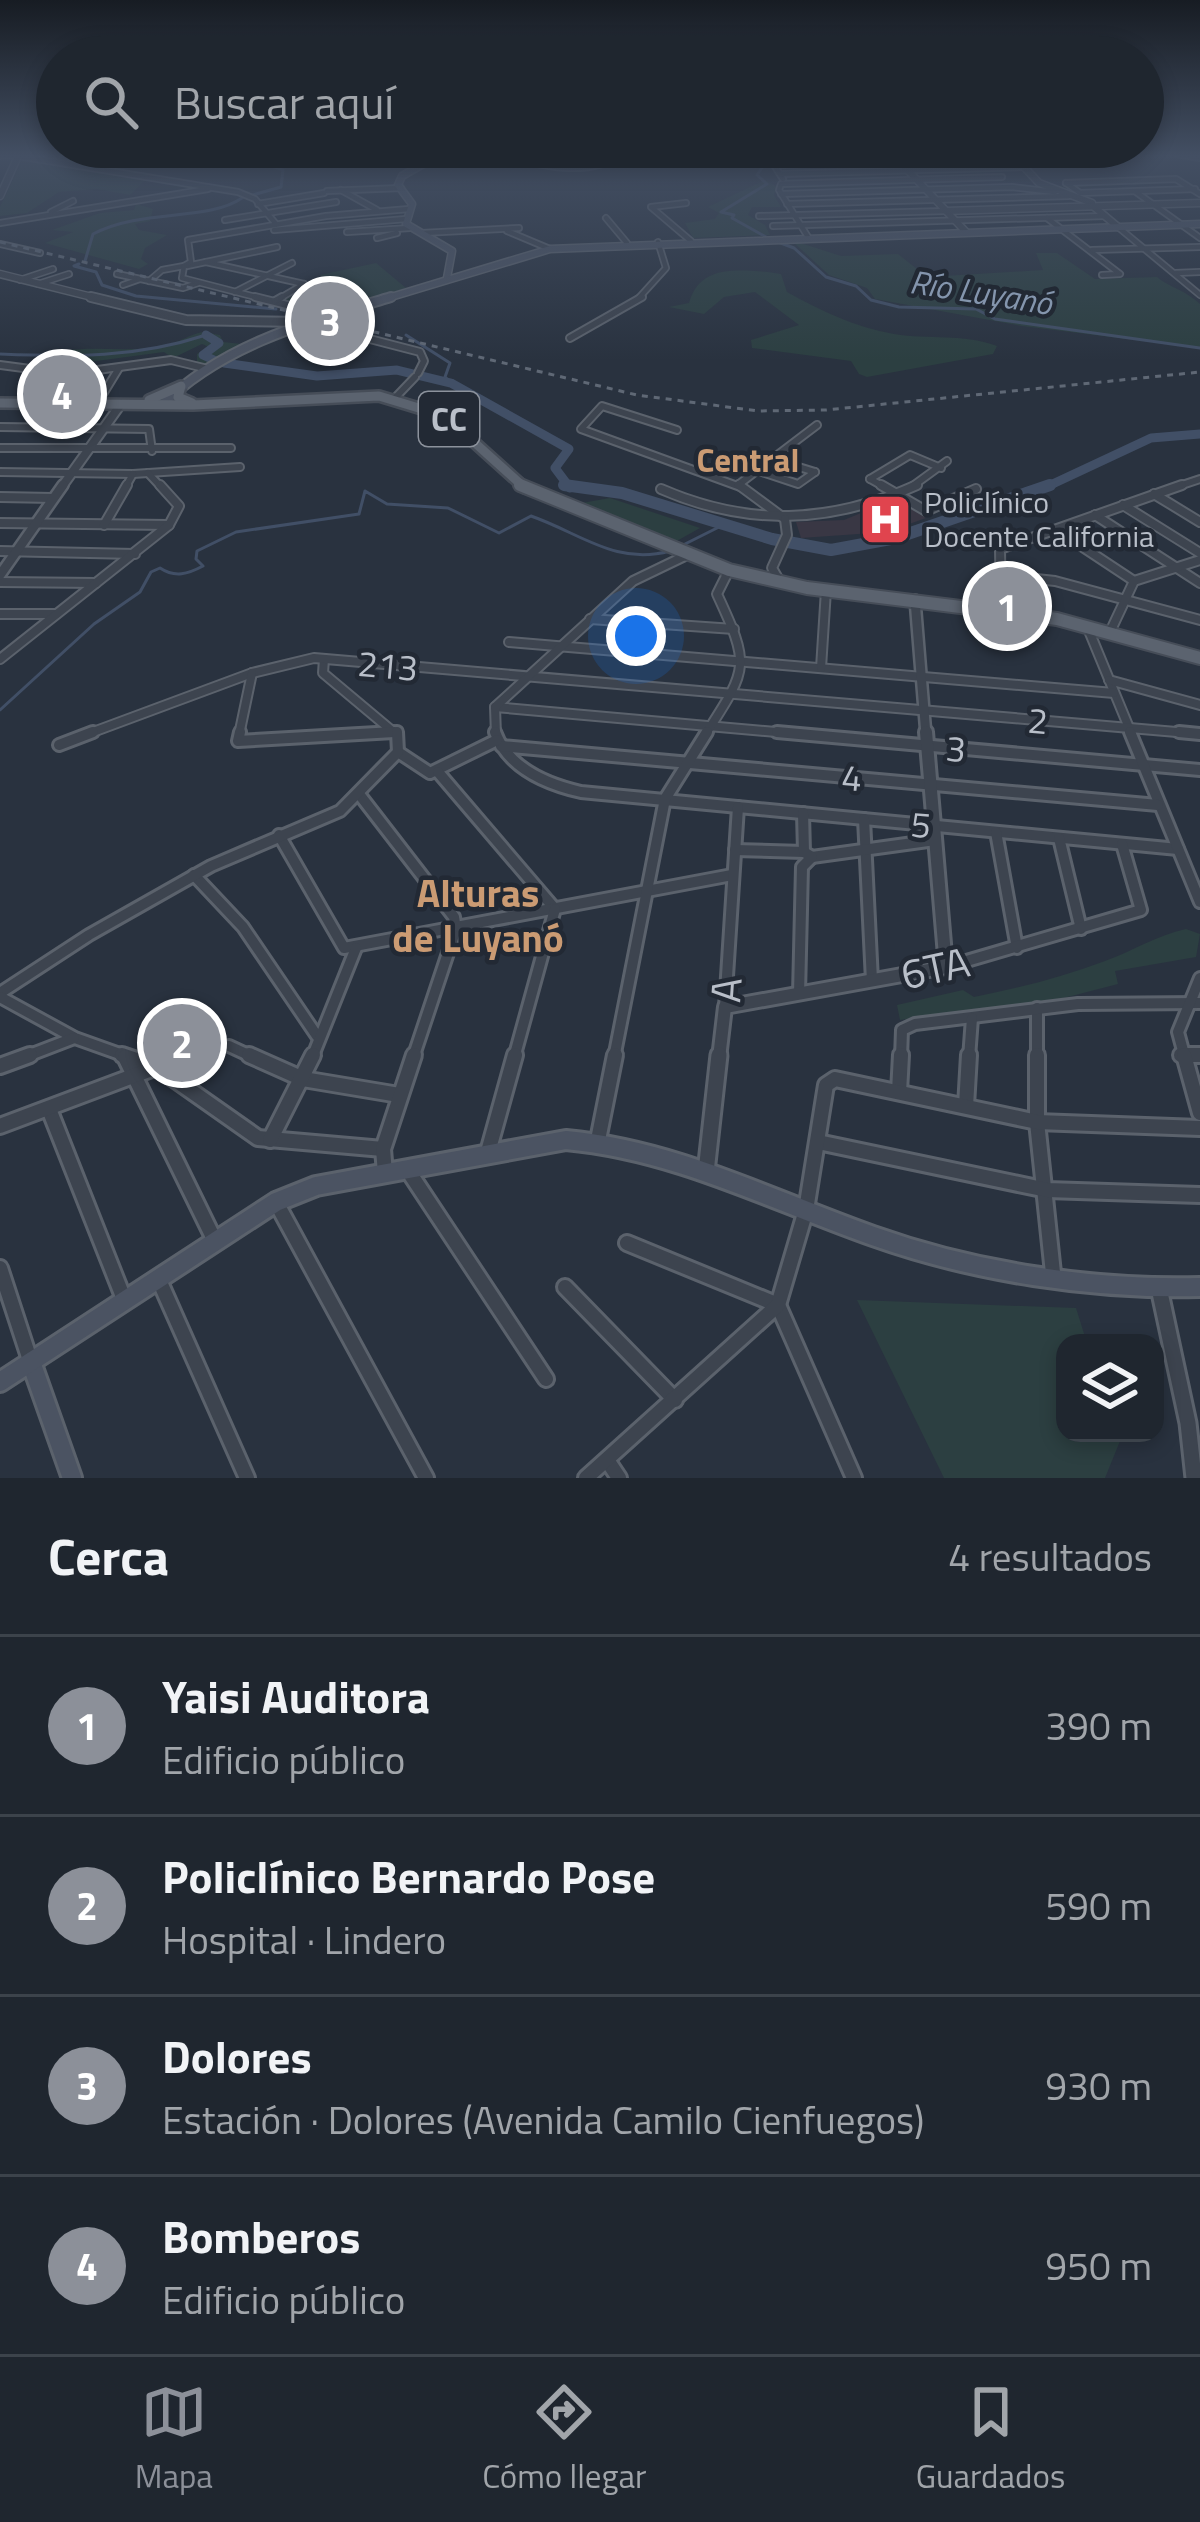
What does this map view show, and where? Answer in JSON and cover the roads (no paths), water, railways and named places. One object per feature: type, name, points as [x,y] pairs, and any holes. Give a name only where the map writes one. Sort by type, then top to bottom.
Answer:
[{"type":"main road","points":[[412,223],[452,251],[447,278]]},
{"type":"main road","points":[[162,404],[181,386],[228,357],[303,322],[550,249],[1200,224]]},
{"type":"main road","points":[[125,404],[181,386]]},
{"type":"main road","points":[[181,386],[179,398],[197,404]]},
{"type":"main road","name":"CC","points":[[6,403],[395,398],[446,416],[506,477],[535,495],[729,571],[826,590],[1001,610],[1087,626],[1200,658]]},
{"type":"main road","points":[[0,1382],[276,1202],[316,1186],[566,1140],[598,1140],[706,1173],[916,1251],[1160,1288],[1200,1287]]},
{"type":"main road","points":[[31,1362],[72,1478]]},
{"type":"street","points":[[253,223],[267,231],[309,223]]},
{"type":"street","points":[[364,223],[519,227]]},
{"type":"street","points":[[610,223],[627,243]]},
{"type":"street","points":[[670,223],[691,241]]},
{"type":"street","points":[[773,226],[869,223],[879,235]]},
{"type":"street","points":[[958,223],[966,232]]},
{"type":"street","points":[[1052,223],[1120,274],[1102,275]]},
{"type":"street","points":[[1113,223],[1199,293]]},
{"type":"street","points":[[1178,223],[1200,243]]},
{"type":"street","points":[[303,224],[189,239],[182,278],[327,315]]},
{"type":"street","points":[[801,225],[808,237]]},
{"type":"street","points":[[346,232],[413,227]]},
{"type":"street","points":[[377,238],[413,227]]},
{"type":"street","points":[[502,229],[550,249]]},
{"type":"street","points":[[237,230],[259,250]]},
{"type":"street","points":[[570,338],[657,285],[666,268],[658,242]]},
{"type":"street","points":[[1089,250],[1200,243]]},
{"type":"street","points":[[0,244],[40,254]]},
{"type":"street","points":[[149,281],[162,270],[277,247]]},
{"type":"street","points":[[206,262],[304,284],[275,301]]},
{"type":"street","points":[[235,292],[292,263]]},
{"type":"street","points":[[20,280],[53,269]]},
{"type":"street","points":[[1174,273],[1200,272]]},
{"type":"street","points":[[0,274],[186,320],[303,322],[420,352],[424,361],[417,375],[395,398]]},
{"type":"street","points":[[38,284],[69,274]]},
{"type":"street","points":[[117,274],[184,288],[198,283]]},
{"type":"street","points":[[123,285],[140,279]]},
{"type":"street","points":[[0,365],[55,374],[171,360],[210,368]]},
{"type":"street","points":[[97,404],[120,367]]},
{"type":"street","points":[[0,416],[6,403]]},
{"type":"street","points":[[96,583],[0,578],[14,551],[125,404]]},
{"type":"street","points":[[677,430],[602,406],[581,429],[738,485],[785,519]]},
{"type":"street","points":[[738,485],[817,425]]},
{"type":"street","points":[[0,427],[149,429],[152,452]]},
{"type":"street","points":[[0,448],[152,452],[231,448]]},
{"type":"street","points":[[661,489],[724,513],[785,519],[850,514],[896,494],[931,480],[944,464],[910,454],[870,479],[896,494],[928,511],[976,489]]},
{"type":"street","points":[[759,471],[798,484],[815,472],[776,460]]},
{"type":"street","points":[[0,472],[134,474],[240,467]]},
{"type":"street","points":[[0,659],[170,525],[179,506],[148,473]]},
{"type":"street","points":[[104,525],[134,474]]},
{"type":"street","points":[[1001,610],[1000,550],[1200,479]]},
{"type":"street","points":[[1184,484],[1200,493]]},
{"type":"street","points":[[1154,494],[1200,522]]},
{"type":"street","points":[[0,497],[53,498]]},
{"type":"street","points":[[1123,505],[1200,557]]},
{"type":"street","points":[[1095,515],[1200,583]]},
{"type":"street","points":[[745,574],[773,563],[785,538],[785,519]]},
{"type":"street","points":[[0,523],[170,525]]},
{"type":"street","points":[[1057,530],[1134,581]]},
{"type":"street","points":[[0,551],[135,554]]},
{"type":"street","points":[[434,772],[499,743],[491,724],[495,706],[642,573],[686,553]]},
{"type":"street","points":[[1110,632],[1134,581],[1200,557]]},
{"type":"street","points":[[773,563],[783,583]]},
{"type":"street","points":[[598,1140],[665,799],[732,693],[744,662],[717,591],[729,571]]},
{"type":"street","points":[[1000,575],[1055,581],[1200,620]]},
{"type":"street","points":[[821,668],[826,590]]},
{"type":"street","points":[[915,600],[946,967]]},
{"type":"street","points":[[0,614],[56,614]]},
{"type":"street","points":[[590,619],[734,629]]},
{"type":"street","points":[[1087,626],[1200,902]]},
{"type":"street","points":[[509,642],[1114,693]]},
{"type":"street","points":[[324,659],[323,673],[334,686],[397,732]]},
{"type":"street","name":"213","points":[[59,745],[290,661],[324,659],[732,693]]},
{"type":"street","points":[[252,673],[238,741],[397,732]]},
{"type":"street","points":[[1108,680],[1200,705]]},
{"type":"street","name":"2","points":[[732,693],[1200,734]]},
{"type":"street","name":"3","points":[[495,706],[1200,770]]},
{"type":"street","points":[[382,1149],[270,1140],[239,1129],[157,1067],[75,1038],[0,995],[194,875],[340,811],[398,752],[397,732]]},
{"type":"street","name":"4","points":[[499,743],[1158,805]]},
{"type":"street","name":"5","points":[[499,743],[524,769],[566,790],[1178,849]]},
{"type":"street","points":[[398,752],[434,772],[554,909]]},
{"type":"street","points":[[359,794],[454,917],[456,929],[382,1149],[385,1173]]},
{"type":"street","name":"A","points":[[706,1173],[725,1006],[738,807]]},
{"type":"street","points":[[799,994],[802,867],[808,854],[803,813]]},
{"type":"street","points":[[864,819],[872,981]]},
{"type":"street","points":[[996,832],[1017,949]]},
{"type":"street","points":[[279,835],[350,948]]},
{"type":"street","points":[[1060,838],[1081,929]]},
{"type":"street","points":[[735,850],[808,854],[935,841]]},
{"type":"street","name":"6TA","points":[[725,1006],[946,967],[1141,910],[1122,844]]},
{"type":"street","points":[[194,875],[243,927],[317,1036]]},
{"type":"street","points":[[350,948],[732,875]]},
{"type":"street","points":[[488,1153],[554,909]]},
{"type":"street","points":[[270,1140],[303,1079],[350,948]]},
{"type":"street","points":[[1200,978],[1178,1032],[1200,1113]]},
{"type":"street","points":[[899,1092],[902,1030],[1037,1008],[1193,1003]]},
{"type":"street","points":[[1037,1008],[1037,1122],[1053,1273]]},
{"type":"street","points":[[966,1106],[972,1018]]},
{"type":"street","points":[[0,1066],[75,1038]]},
{"type":"street","points":[[229,1046],[303,1079],[399,1095]]},
{"type":"street","points":[[1181,1055],[1200,1055]]},
{"type":"street","points":[[125,1057],[214,1239]]},
{"type":"street","points":[[0,1126],[157,1067]]},
{"type":"street","points":[[586,1478],[778,1305],[806,1210],[826,1084],[835,1079],[1037,1122],[1200,1128]]},
{"type":"street","points":[[50,1109],[124,1299]]},
{"type":"street","points":[[818,1142],[1046,1190],[1200,1196]]},
{"type":"street","points":[[407,1169],[546,1378]]},
{"type":"street","points":[[276,1202],[426,1478]]},
{"type":"street","points":[[627,1243],[778,1305],[854,1478]]},
{"type":"street","points":[[0,1268],[31,1362]]},
{"type":"street","points":[[158,1277],[247,1478]]},
{"type":"street","points":[[565,1287],[675,1400]]},
{"type":"street","points":[[1160,1288],[1194,1422],[1194,1478]]},
{"type":"street","points":[[607,1460],[619,1478]]},
{"type":"waterway","points":[[85,261],[93,234],[124,223]]},
{"type":"waterway","points":[[741,223],[766,237]]},
{"type":"waterway","name":"Río Luyanó","points":[[778,242],[794,248],[826,277],[856,286],[871,300],[899,307],[976,309],[995,319],[1200,348]]},
{"type":"waterway","points":[[79,264],[74,266],[96,272],[102,285],[136,296],[276,309]]},
{"type":"waterway","points":[[296,304],[336,309]]},
{"type":"waterway","points":[[0,354],[104,354],[206,335]]},
{"type":"waterway","points":[[206,335],[219,343],[203,355],[216,361]]},
{"type":"waterway","points":[[406,335],[450,363],[445,377],[451,383]]},
{"type":"waterway","points":[[224,363],[317,376],[397,370],[451,383],[569,449],[555,468],[568,486]]},
{"type":"waterway","points":[[1044,488],[1151,438],[1200,434]]},
{"type":"waterway","points":[[564,485],[568,486]]},
{"type":"waterway","points":[[568,486],[622,493],[772,539],[831,550],[896,538],[1050,485]]},
{"type":"waterway","points":[[0,710],[94,624],[140,592],[151,572],[160,568],[182,574],[197,569],[203,566],[196,559],[197,551],[236,532],[359,514],[365,491],[387,504],[448,508],[499,533],[531,516],[615,551],[670,551]]},
{"type":"waterway","points":[[685,544],[723,525]]},
{"type":"railway","points":[[0,242],[637,395],[758,411],[826,410],[1200,372]]},
{"type":"place","name":"Dolores","points":[[330,321]]},
{"type":"place","name":"Bomberos","points":[[62,394]]},
{"type":"place","name":"Policlínico Docente California","points":[[885,519]]},
{"type":"place","name":"Yaisi Auditora","points":[[1007,606]]},
{"type":"place","name":"Policlínico Bernardo Pose","points":[[182,1043]]},
{"type":"district","name":"Central","points":[[748,460]]},
{"type":"district","name":"Alturas de Luyanó","points":[[478,914]]}]
